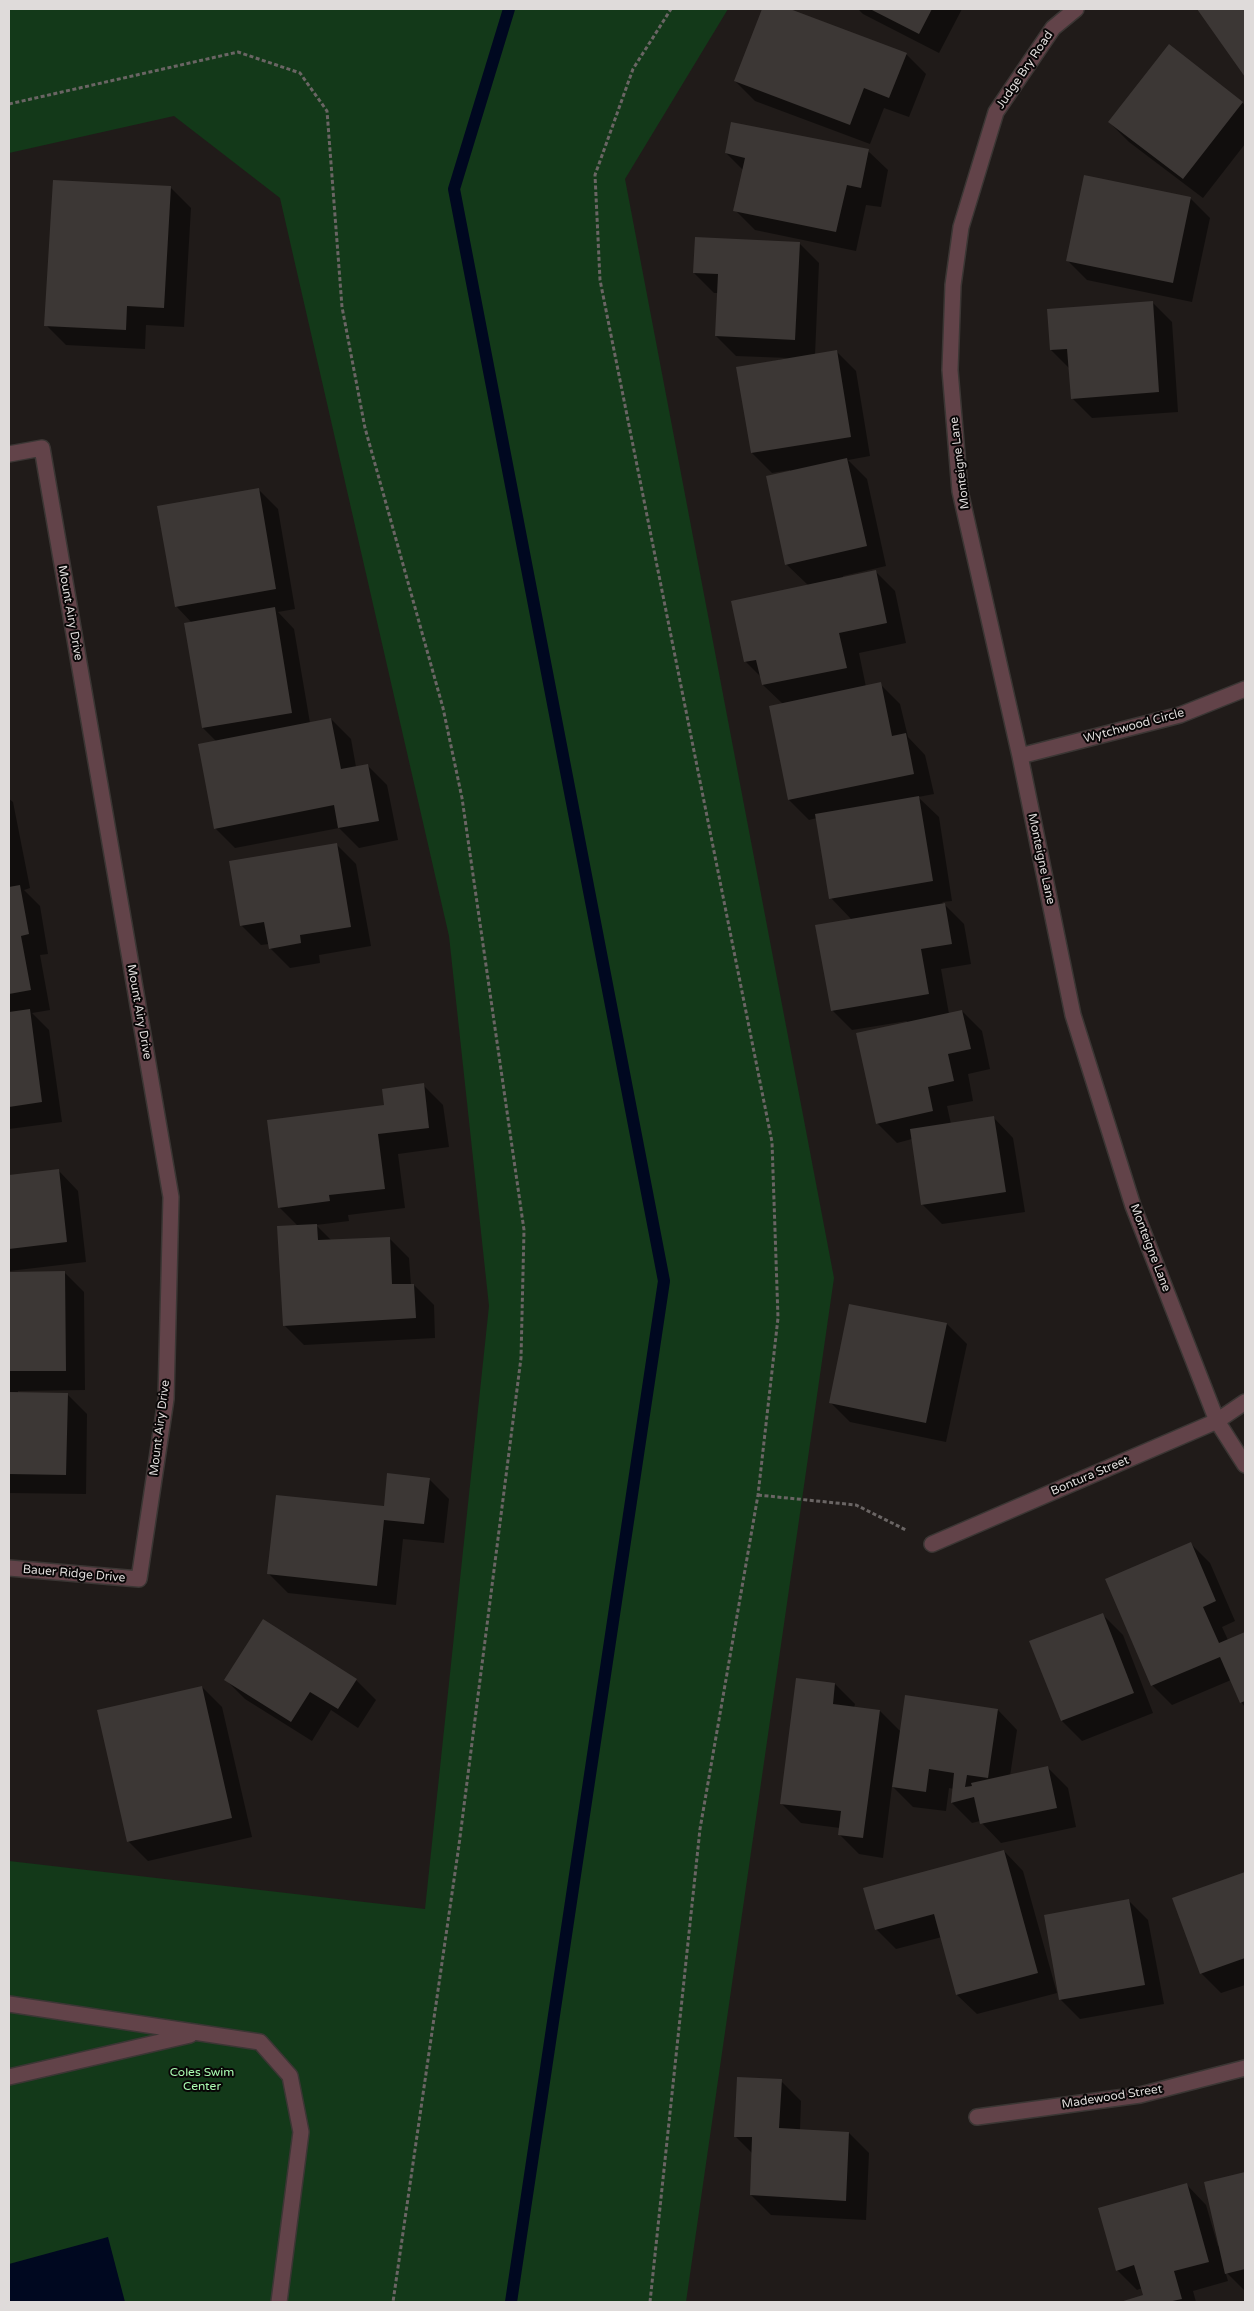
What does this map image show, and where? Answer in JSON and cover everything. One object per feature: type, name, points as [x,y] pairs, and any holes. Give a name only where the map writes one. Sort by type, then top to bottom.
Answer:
[{"type":"street","name":"Judge Bry Road","points":[[961,226],[996,112],[1053,28],[1076,9]]},
{"type":"street","name":"Monteigne Lane","points":[[961,226],[954,284],[950,370],[960,490],[1020,756],[1073,1015],[1133,1206],[1218,1421],[1245,1465]]},
{"type":"street","name":"Mount Airy Drive","points":[[9,454],[42,448],[171,1197],[166,1399],[139,1579]]},
{"type":"street","name":"Wytchwood Circle","points":[[1020,756],[1180,714],[1245,689]]},
{"type":"street","name":"Bontura Street","points":[[932,1544],[1218,1421],[1245,1402]]},
{"type":"street","name":"Bauer Ridge Drive","points":[[9,1568],[139,1579]]},
{"type":"street","points":[[9,2004],[260,2042],[290,2076],[301,2132],[279,2302]]},
{"type":"street","points":[[9,2077],[199,2033]]},
{"type":"street","name":"Madewood Street","points":[[977,2117],[1140,2095],[1245,2068]]},
{"type":"path","points":[[650,2302],[700,1829],[758,1495],[778,1318],[772,1142],[600,280],[595,175],[633,69],[671,9]]},
{"type":"path","points":[[9,104],[238,52],[300,72],[327,112],[342,307],[365,428],[443,708],[462,798],[524,1230],[522,1358],[458,1845],[393,2302]]},
{"type":"path","points":[[758,1495],[856,1505],[932,1544]]},
{"type":"green space","name":"Coles Swim Center","points":[[9,9],[728,9],[625,179],[834,1278],[686,2302],[9,2302],[9,1861],[425,1909],[489,1306],[449,936],[280,198],[174,116],[9,153]]},
{"type":"water","points":[[108,2237],[125,2302],[9,2302],[9,2264]]},
{"type":"building","points":[[762,9],[790,9],[907,53],[889,98],[864,88],[850,125],[734,81]]},
{"type":"building","points":[[870,9],[932,9],[919,34]]},
{"type":"building","points":[[1197,9],[1245,9],[1245,77]]},
{"type":"building","points":[[1169,44],[1243,102],[1183,179],[1108,122]]},
{"type":"building","points":[[731,122],[869,149],[861,188],[847,185],[836,232],[733,211],[745,158],[725,153]]},
{"type":"building","points":[[1084,175],[1191,197],[1173,283],[1066,261]]},
{"type":"building","points":[[53,180],[171,186],[164,308],[127,306],[126,330],[44,326]]},
{"type":"building","points":[[695,237],[800,242],[795,340],[715,336],[718,274],[693,273]]},
{"type":"building","points":[[1153,301],[1159,392],[1071,399],[1067,349],[1050,350],[1047,309]]},
{"type":"building","points":[[837,350],[851,437],[751,453],[736,367]]},
{"type":"building","points":[[847,458],[867,546],[785,565],[766,476]]},
{"type":"building","points":[[259,488],[276,589],[175,607],[157,506]]},
{"type":"building","points":[[876,570],[887,623],[839,633],[847,668],[762,685],[756,660],[744,662],[731,601]]},
{"type":"building","points":[[275,607],[292,713],[202,728],[184,623]]},
{"type":"building","points":[[881,682],[892,736],[906,733],[914,774],[788,800],[769,706]]},
{"type":"building","points":[[331,718],[341,769],[368,764],[379,821],[338,828],[334,805],[214,829],[198,744]]},
{"type":"building","points":[[919,796],[933,881],[829,899],[815,814]]},
{"type":"building","points":[[337,843],[351,927],[300,935],[301,943],[269,949],[264,922],[240,926],[229,861]]},
{"type":"building","points":[[20,885],[29,934],[21,936],[31,990],[9,994],[9,887]]},
{"type":"building","points":[[945,903],[952,944],[921,949],[929,994],[831,1011],[815,925]]},
{"type":"building","points":[[30,1009],[42,1102],[9,1107],[9,1012]]},
{"type":"building","points":[[962,1010],[971,1049],[948,1054],[954,1081],[928,1087],[933,1111],[876,1124],[856,1033]]},
{"type":"building","points":[[424,1083],[429,1128],[378,1134],[385,1189],[329,1195],[330,1201],[278,1208],[267,1120],[384,1105],[382,1089]]},
{"type":"building","points":[[994,1116],[1006,1192],[921,1205],[910,1129]]},
{"type":"building","points":[[59,1169],[67,1242],[9,1249],[9,1175]]},
{"type":"building","points":[[317,1224],[318,1240],[390,1237],[392,1284],[414,1284],[416,1318],[283,1326],[277,1226]]},
{"type":"building","points":[[65,1271],[66,1371],[9,1371],[9,1272]]},
{"type":"building","points":[[849,1304],[947,1323],[926,1423],[829,1403]]},
{"type":"building","points":[[9,1392],[68,1393],[66,1475],[9,1474]]},
{"type":"building","points":[[387,1473],[430,1478],[424,1524],[384,1520],[377,1586],[267,1574],[276,1495],[384,1506]]},
{"type":"building","points":[[1191,1542],[1216,1601],[1203,1607],[1219,1643],[1245,1632],[1245,1701],[1240,1703],[1220,1657],[1151,1686],[1105,1579]]},
{"type":"building","points":[[1103,1613],[1134,1693],[1061,1721],[1029,1641]]},
{"type":"building","points":[[263,1619],[357,1679],[338,1709],[310,1692],[291,1722],[224,1680]]},
{"type":"building","points":[[796,1678],[835,1683],[833,1704],[880,1710],[863,1838],[838,1835],[841,1811],[780,1804]]},
{"type":"building","points":[[202,1686],[232,1818],[127,1842],[97,1710]]},
{"type":"building","points":[[905,1695],[998,1709],[988,1778],[967,1775],[965,1787],[972,1786],[971,1783],[1048,1766],[1057,1808],[980,1824],[974,1797],[951,1803],[954,1773],[929,1769],[926,1792],[892,1787]]},
{"type":"building","points":[[1004,1850],[1038,1973],[956,1995],[934,1914],[875,1930],[863,1888]]},
{"type":"building","points":[[1245,1872],[1245,1958],[1200,1974],[1172,1898]]},
{"type":"building","points":[[1129,1899],[1145,1985],[1059,2000],[1044,1915]]},
{"type":"building","points":[[737,2077],[782,2079],[779,2128],[849,2132],[846,2201],[750,2195],[752,2137],[734,2137]]},
{"type":"building","points":[[1245,2172],[1245,2269],[1225,2274],[1204,2182]]},
{"type":"building","points":[[1187,2183],[1209,2262],[1174,2271],[1182,2299],[1168,2302],[1120,2302],[1143,2295],[1134,2265],[1116,2271],[1098,2208]]},
{"type":"waterway","points":[[509,9],[454,189],[664,1281],[511,2302]]}]
